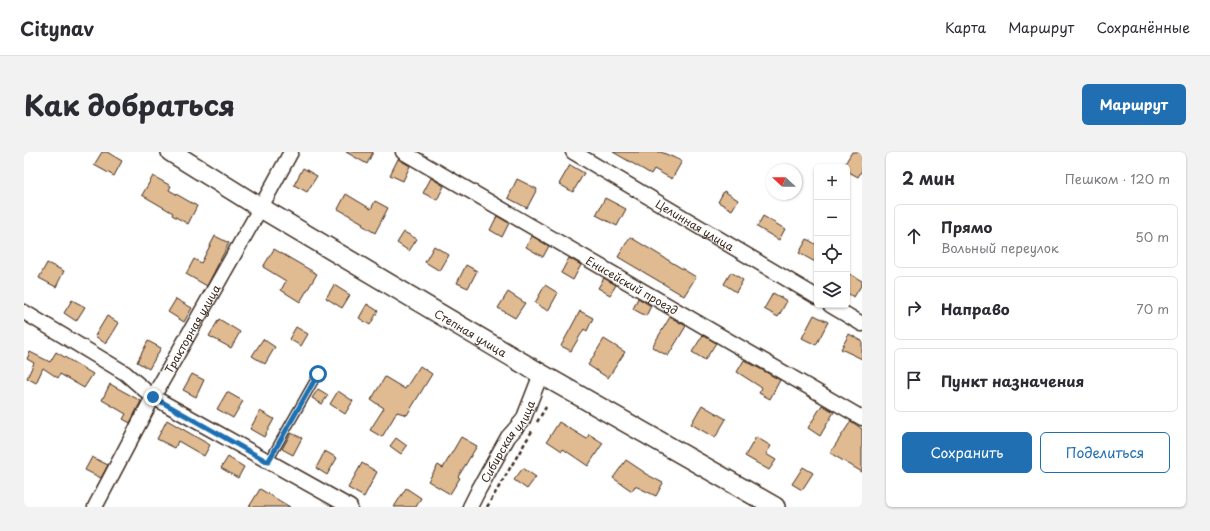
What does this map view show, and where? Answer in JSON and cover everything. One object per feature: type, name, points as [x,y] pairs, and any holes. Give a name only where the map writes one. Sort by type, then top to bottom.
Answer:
[{"type":"street","name":"Степная улица","points":[[171,152],[541,374],[774,507]]},
{"type":"street","name":"Тракторная улица","points":[[95,507],[153,397],[291,152]]},
{"type":"street","name":"Енисейский проезд","points":[[403,152],[862,418]]},
{"type":"street","name":"Целинная улица","points":[[573,152],[814,295]]},
{"type":"street","points":[[835,308],[862,324]]},
{"type":"street","points":[[24,312],[125,373],[153,397],[350,507]]},
{"type":"street","name":"Сибирская улица","points":[[470,507],[508,437],[523,420],[541,374]]},
{"type":"lane","points":[[268,462],[318,374]]},
{"type":"path","points":[[487,507],[546,407]]},
{"type":"building","points":[[102,152],[107,152],[122,161],[114,176],[94,165]]},
{"type":"building","points":[[346,152],[373,152],[367,164]]},
{"type":"building","points":[[613,152],[661,152],[682,161],[672,179],[654,169],[651,174]]},
{"type":"building","points":[[852,152],[862,152],[862,170],[858,177],[850,173],[850,164],[845,164]]},
{"type":"building","points":[[398,159],[410,166],[403,181],[390,175]]},
{"type":"building","points":[[570,165],[584,173],[573,192],[559,184]]},
{"type":"building","points":[[303,168],[317,176],[307,192],[294,185]]},
{"type":"building","points":[[153,176],[171,186],[169,190],[197,206],[188,224],[172,215],[173,213],[142,195]]},
{"type":"building","points":[[431,178],[444,186],[437,200],[423,193]]},
{"type":"building","points":[[517,179],[537,189],[527,208],[508,198]]},
{"type":"building","points":[[724,191],[738,200],[732,210],[718,202]]},
{"type":"building","points":[[346,194],[371,209],[375,201],[388,208],[375,233],[362,225],[363,223],[338,209]]},
{"type":"building","points":[[605,198],[626,209],[617,226],[596,215]]},
{"type":"building","points":[[497,216],[509,223],[502,237],[490,230]]},
{"type":"building","points":[[763,216],[785,229],[779,240],[757,227]]},
{"type":"building","points":[[404,232],[417,239],[409,251],[397,243]]},
{"type":"building","points":[[215,236],[229,243],[207,286],[186,274],[194,259],[201,263]]},
{"type":"building","points":[[532,236],[549,246],[543,257],[526,247]]},
{"type":"building","points":[[630,237],[696,277],[684,296],[618,257]]},
{"type":"building","points":[[807,239],[814,243],[814,261],[799,253]]},
{"type":"building","points":[[434,246],[449,255],[440,271],[425,262]]},
{"type":"building","points":[[274,249],[317,274],[300,302],[281,290],[286,281],[263,267]]},
{"type":"building","points":[[569,258],[581,265],[573,280],[561,273]]},
{"type":"building","points":[[47,263],[64,271],[56,287],[39,278]]},
{"type":"building","points":[[466,265],[477,271],[468,288],[457,283]]},
{"type":"building","points":[[731,272],[743,280],[736,292],[724,284]]},
{"type":"building","points":[[850,274],[862,281],[862,284],[854,297],[850,295]]},
{"type":"building","points":[[604,278],[616,285],[610,295],[598,288]]},
{"type":"building","points":[[334,285],[350,295],[342,308],[326,298]]},
{"type":"building","points":[[545,285],[558,293],[548,311],[535,303]]},
{"type":"building","points":[[508,292],[525,303],[515,318],[498,308]]},
{"type":"building","points":[[773,293],[787,301],[778,317],[764,309]]},
{"type":"building","points":[[638,298],[651,306],[646,316],[633,309]]},
{"type":"building","points":[[176,299],[192,308],[184,322],[168,312]]},
{"type":"building","points":[[72,300],[85,307],[76,321],[64,313]]},
{"type":"building","points":[[367,304],[378,311],[370,325],[359,318]]},
{"type":"building","points":[[580,311],[593,318],[587,331],[584,329],[571,351],[561,346]]},
{"type":"building","points":[[814,315],[828,322],[816,345],[802,338]]},
{"type":"building","points":[[107,316],[119,323],[106,344],[95,336]]},
{"type":"building","points":[[670,317],[686,326],[668,356],[652,347]]},
{"type":"building","points":[[219,319],[240,332],[231,348],[209,336]]},
{"type":"building","points":[[296,327],[308,334],[301,346],[289,339]]},
{"type":"building","points":[[849,334],[862,341],[862,359],[841,349]]},
{"type":"building","points":[[703,335],[716,343],[705,360],[692,352]]},
{"type":"building","points":[[263,339],[275,347],[265,364],[252,356]]},
{"type":"building","points":[[604,339],[625,352],[608,378],[588,365]]},
{"type":"building","points":[[148,341],[161,348],[149,369],[137,362]]},
{"type":"building","points":[[30,352],[50,362],[56,352],[93,374],[84,388],[60,374],[58,378],[43,368],[36,383],[27,378],[34,363],[27,359]]},
{"type":"building","points":[[744,360],[780,380],[770,399],[759,393],[762,388],[737,372]]},
{"type":"building","points":[[420,366],[432,374],[407,415],[397,412],[382,437],[370,430],[384,408],[371,400],[385,377],[405,389]]},
{"type":"building","points":[[192,374],[204,380],[196,397],[183,390]]},
{"type":"building","points":[[110,384],[141,401],[130,423],[123,419],[126,414],[102,400]]},
{"type":"building","points":[[318,389],[328,395],[322,404],[312,398]]},
{"type":"building","points":[[338,391],[353,401],[345,414],[330,404]]},
{"type":"building","points":[[227,392],[243,401],[233,418],[217,409]]},
{"type":"building","points":[[702,405],[726,419],[715,438],[691,424]]},
{"type":"building","points":[[822,405],[834,412],[820,436],[808,428]]},
{"type":"building","points":[[260,411],[274,419],[264,437],[250,429]]},
{"type":"building","points":[[167,420],[210,445],[204,456],[178,441],[175,448],[157,439]]},
{"type":"building","points":[[851,421],[862,429],[862,472],[830,453]]},
{"type":"building","points":[[559,422],[587,439],[589,434],[603,443],[588,466],[563,449],[562,451],[547,441]]},
{"type":"building","points":[[291,433],[302,438],[293,455],[282,449]]},
{"type":"building","points":[[461,437],[477,446],[458,477],[460,478],[450,494],[428,481],[438,465],[443,468]]},
{"type":"building","points":[[756,437],[771,446],[766,454],[776,460],[769,470],[745,456]]},
{"type":"building","points":[[396,438],[407,446],[401,454],[390,446]]},
{"type":"building","points":[[325,451],[337,458],[327,475],[316,468]]},
{"type":"building","points":[[92,457],[108,465],[101,478],[85,470]]},
{"type":"building","points":[[228,457],[244,467],[238,478],[221,468]]},
{"type":"building","points":[[626,460],[644,473],[663,483],[656,496],[635,486],[632,491],[613,478]]},
{"type":"building","points":[[362,463],[377,472],[364,497],[348,488]]},
{"type":"building","points":[[803,467],[813,473],[802,490],[792,484]]},
{"type":"building","points":[[523,468],[536,477],[527,489],[514,480]]},
{"type":"building","points":[[406,488],[421,498],[416,507],[394,507]]},
{"type":"building","points":[[260,489],[290,507],[249,507]]},
{"type":"route","points":[[153,397],[268,462],[318,374]]}]
